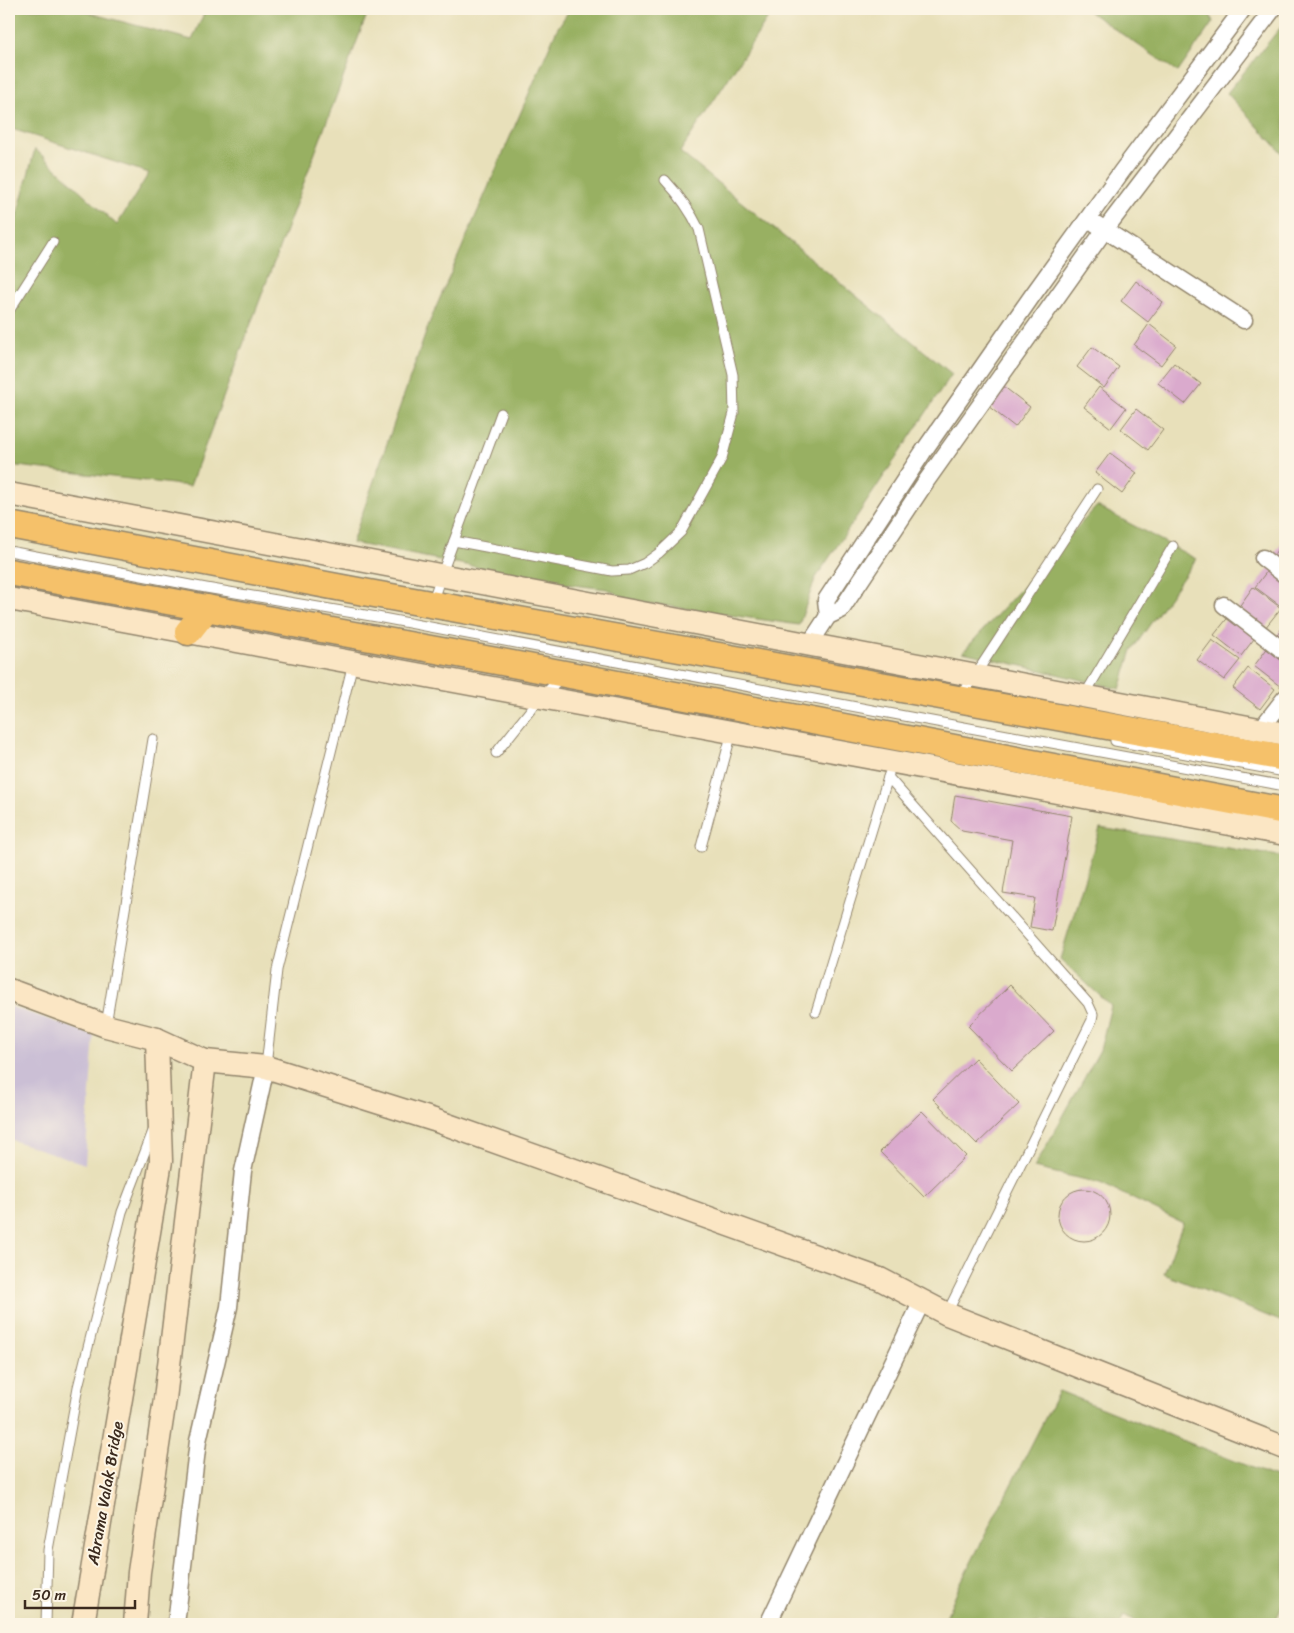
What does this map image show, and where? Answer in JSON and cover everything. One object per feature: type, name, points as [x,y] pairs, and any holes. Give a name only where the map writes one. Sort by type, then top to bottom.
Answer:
[{"type":"main road","points":[[9,525],[959,700],[1077,708],[1269,739],[1285,758]]},
{"type":"main road","points":[[9,572],[564,675],[894,755],[1285,810]]},
{"type":"main road","points":[[188,632],[207,608]]},
{"type":"street","points":[[828,616],[826,600],[928,444],[1088,219],[1243,9]]},
{"type":"street","points":[[809,645],[828,616],[841,610],[927,480],[1104,230],[1273,9]]},
{"type":"street","points":[[1088,219],[1244,320]]},
{"type":"street","points":[[9,494],[973,676],[1077,708]]},
{"type":"street","points":[[1263,558],[1285,575]]},
{"type":"street","points":[[9,599],[732,732],[894,755],[1285,834]]},
{"type":"street","points":[[1224,605],[1285,652]]},
{"type":"street","points":[[1269,739],[1267,721],[1285,698]]},
{"type":"street","points":[[9,990],[106,1026],[157,1039],[206,1061],[266,1067],[434,1120],[871,1276],[946,1314],[1285,1448]]},
{"type":"street","name":"Abrama Valak Bridge","points":[[83,1624],[161,1161],[157,1039]]},
{"type":"street","points":[[136,1624],[140,1572],[165,1398],[206,1061]]},
{"type":"street","points":[[176,1624],[198,1441],[229,1307],[243,1171],[266,1067]]},
{"type":"street","points":[[768,1624],[922,1301]]},
{"type":"lane","points":[[454,541],[612,571],[629,570],[644,563],[659,554],[681,532],[722,458],[734,413],[735,395],[733,375],[699,228],[679,195],[665,180]]},
{"type":"lane","points":[[9,311],[53,242]]},
{"type":"lane","points":[[432,604],[501,413]]},
{"type":"lane","points":[[959,700],[1097,489]]},
{"type":"lane","points":[[1077,708],[1173,546]]},
{"type":"lane","points":[[9,551],[206,588],[377,617],[1285,786]]},
{"type":"lane","points":[[266,1067],[277,970],[353,663]]},
{"type":"lane","points":[[496,753],[540,698],[564,675]]},
{"type":"lane","points":[[701,848],[732,732]]},
{"type":"lane","points":[[1102,738],[1285,772]]},
{"type":"lane","points":[[106,1026],[153,739]]},
{"type":"lane","points":[[816,1012],[894,755]]},
{"type":"lane","points":[[894,755],[1091,1008],[1093,1014],[1092,1020],[946,1314]]},
{"type":"lane","points":[[46,1624],[48,1550],[78,1387],[122,1212],[160,1113]]},
{"type":"shaded area","points":[[9,1006],[94,1035],[85,1164],[9,1139]]},
{"type":"green space","points":[[9,9],[74,9],[192,40],[206,9],[369,9],[190,486],[9,465],[9,245],[35,149],[117,225],[149,173],[9,128]]},
{"type":"green space","points":[[570,9],[774,9],[680,152],[952,374],[815,579],[799,625],[632,601],[607,589],[565,584],[352,543],[430,321],[557,29]]},
{"type":"green space","points":[[1085,9],[1208,9],[1213,22],[1178,72]]},
{"type":"green space","points":[[1285,22],[1285,156],[1227,93]]},
{"type":"green space","points":[[1097,506],[1196,559],[1132,650],[1120,689],[963,652]]},
{"type":"green space","points":[[1100,828],[1285,857],[1285,1323],[1164,1274],[1183,1223],[1100,1183],[1034,1168],[1100,1050],[1111,1006],[1060,959]]},
{"type":"green space","points":[[1059,1391],[1285,1481],[1285,1597],[1275,1624],[1140,1624],[1124,1615],[1120,1624],[943,1624],[960,1584]]},
{"type":"building","points":[[1136,281],[1163,302],[1148,322],[1121,301]]},
{"type":"building","points":[[1149,324],[1176,345],[1161,365],[1134,345]]},
{"type":"building","points":[[1092,347],[1119,367],[1104,388],[1077,367]]},
{"type":"building","points":[[1174,363],[1201,384],[1185,404],[1158,383]]},
{"type":"building","points":[[1003,386],[1030,407],[1015,427],[988,406]]},
{"type":"building","points":[[1099,387],[1126,408],[1111,428],[1084,407]]},
{"type":"building","points":[[1136,409],[1163,430],[1148,450],[1121,429]]},
{"type":"building","points":[[1110,453],[1137,473],[1122,494],[1095,473]]},
{"type":"building","points":[[1285,539],[1285,572],[1270,560]]},
{"type":"building","points":[[1270,567],[1285,578],[1285,603],[1282,607],[1255,587]]},
{"type":"building","points":[[1253,587],[1281,608],[1265,628],[1238,608]]},
{"type":"building","points":[[1230,615],[1257,635],[1241,656],[1214,635]]},
{"type":"building","points":[[1285,624],[1285,646],[1275,638]]},
{"type":"building","points":[[1212,640],[1240,660],[1224,680],[1197,660]]},
{"type":"building","points":[[1269,646],[1285,658],[1285,680],[1281,687],[1254,666]]},
{"type":"building","points":[[1248,668],[1275,689],[1260,709],[1233,688]]},
{"type":"building","points":[[955,795],[1072,816],[1052,931],[1030,927],[1035,898],[1003,893],[1012,840],[962,831],[951,821]]},
{"type":"building","points":[[1010,985],[1054,1031],[1012,1071],[968,1026]]},
{"type":"building","points":[[975,1058],[1019,1104],[977,1144],[933,1099]]},
{"type":"building","points":[[922,1111],[966,1156],[924,1197],[880,1152]]},
{"type":"building","points":[[1084,1189],[1094,1191],[1102,1197],[1108,1205],[1110,1215],[1108,1225],[1102,1233],[1094,1239],[1084,1241],[1074,1239],[1066,1233],[1060,1225],[1058,1215],[1060,1205],[1066,1197],[1074,1191]]}]
